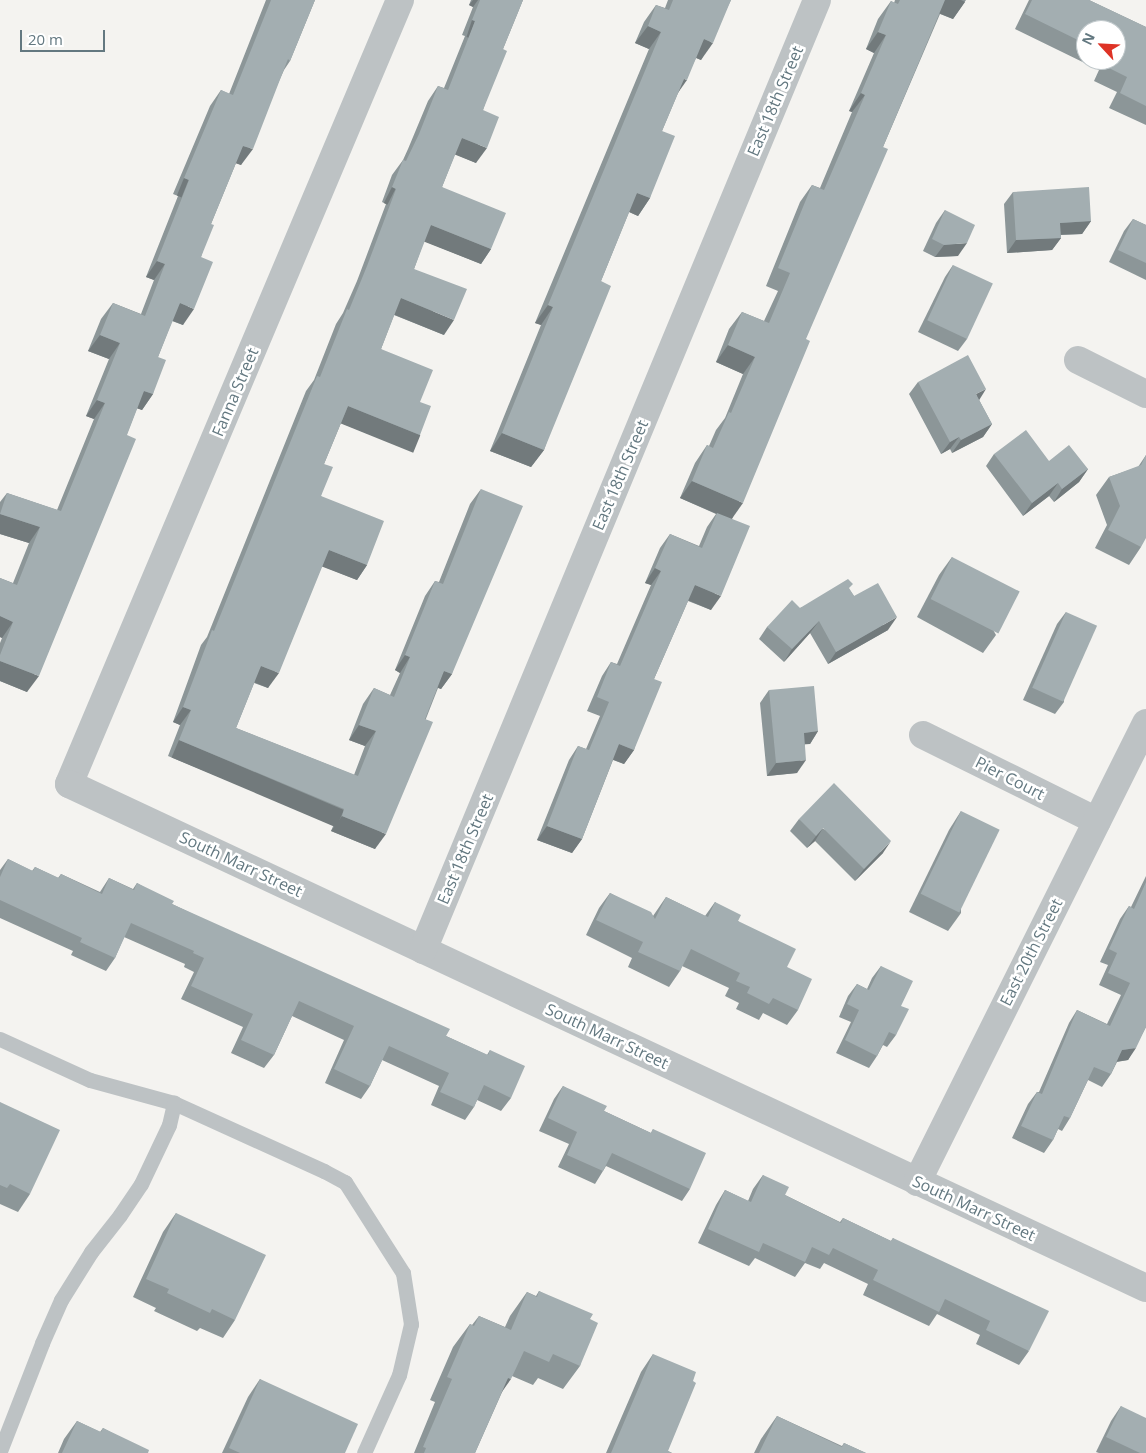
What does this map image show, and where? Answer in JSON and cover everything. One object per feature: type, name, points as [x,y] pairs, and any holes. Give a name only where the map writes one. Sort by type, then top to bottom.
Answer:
[{"type":"street","name":"Fanna Street","points":[[69,784],[400,0]]},
{"type":"street","name":"East 18th Street","points":[[423,950],[817,0]]},
{"type":"street","points":[[1078,360],[1146,394]]},
{"type":"street","name":"East 20th Street","points":[[917,1182],[1146,723]]},
{"type":"street","name":"Pier Court","points":[[923,734],[1097,821]]},
{"type":"street","name":"South Marr Street","points":[[69,784],[1146,1288]]},
{"type":"lane","points":[[0,1039],[90,1080],[174,1103],[345,1182],[403,1273],[411,1324],[399,1375],[364,1453]]},
{"type":"lane","points":[[0,1451],[42,1343],[61,1300],[91,1252],[120,1215],[140,1184],[169,1125],[174,1103]]},
{"type":"building","points":[[271,0],[315,0],[290,61],[288,59],[253,149],[243,146],[211,224],[214,225],[201,257],[213,262],[194,309],[180,303],[158,357],[166,360],[153,394],[144,391],[127,435],[136,439],[39,676],[0,661],[0,655],[13,622],[0,616],[0,578],[17,585],[40,527],[0,514],[7,493],[61,511],[105,403],[97,400],[120,343],[100,335],[113,303],[145,316],[165,264],[157,261],[189,180],[184,178],[221,90],[233,95]]},
{"type":"building","points":[[480,0],[523,0],[503,49],[507,51],[483,110],[499,117],[487,148],[462,138],[442,187],[506,213],[491,249],[431,225],[414,269],[467,289],[454,320],[401,298],[381,349],[433,370],[420,402],[431,406],[420,435],[348,406],[324,464],[333,467],[321,496],[384,521],[367,565],[329,550],[279,673],[261,666],[236,728],[358,776],[376,731],[359,725],[374,688],[394,697],[410,657],[405,655],[435,581],[443,584],[481,489],[523,506],[452,674],[444,671],[425,719],[433,722],[386,834],[342,816],[344,809],[179,740],[191,710],[183,707],[212,630],[214,631],[317,376],[320,377],[347,309],[349,310],[367,266],[396,189],[392,187],[403,160],[406,161],[419,134],[438,86],[448,90],[475,21],[472,20]]},
{"type":"building","points":[[673,0],[731,0],[713,43],[704,39],[687,80],[684,79],[662,131],[675,136],[650,198],[637,193],[601,281],[611,286],[544,450],[502,433],[553,307],[548,305],[661,32],[648,26],[656,5],[669,10]]},
{"type":"building","points":[[900,0],[945,0],[883,147],[888,149],[806,339],[810,341],[743,503],[692,481],[707,445],[713,448],[729,412],[731,413],[755,357],[728,345],[742,312],[769,323],[790,273],[778,268],[812,185],[824,190],[865,95],[861,93],[886,35],[878,32],[891,1],[898,4]]},
{"type":"building","points":[[1032,0],[1089,0],[1146,27],[1146,106],[1120,93],[1127,77],[1113,70],[1126,70],[1126,20],[1076,20],[1076,39],[1025,14]]},
{"type":"building","points":[[1089,187],[1091,221],[1060,223],[1061,238],[1016,240],[1013,192]]},
{"type":"building","points":[[945,210],[975,225],[967,243],[944,245],[932,239]]},
{"type":"building","points":[[1133,219],[1146,225],[1146,263],[1118,250]]},
{"type":"building","points":[[953,265],[993,284],[967,339],[927,320]]},
{"type":"building","points":[[968,355],[986,389],[976,394],[992,424],[961,440],[959,437],[950,442],[918,382]]},
{"type":"building","points":[[1026,430],[1049,461],[1069,445],[1088,469],[1062,489],[1058,483],[1032,503],[994,454]]},
{"type":"building","points":[[1146,455],[1146,538],[1141,547],[1108,530],[1120,506],[1109,477],[1141,465]]},
{"type":"building","points":[[717,513],[750,526],[721,596],[695,585],[654,679],[662,682],[634,750],[619,744],[582,839],[547,826],[578,746],[589,750],[609,702],[597,697],[611,662],[620,666],[661,571],[655,568],[670,534],[702,548]]},
{"type":"building","points":[[952,557],[1020,592],[998,633],[931,599]]},
{"type":"building","points":[[848,579],[853,584],[849,588],[854,596],[878,583],[897,617],[836,652],[819,621],[792,649],[767,627],[792,600],[800,608]]},
{"type":"building","points":[[1066,612],[1097,626],[1063,702],[1032,688]]},
{"type":"building","points":[[814,686],[818,731],[804,733],[806,760],[776,763],[769,690]]},
{"type":"building","points":[[834,783],[891,841],[864,869],[823,828],[816,836],[799,819]]},
{"type":"building","points":[[961,811],[1000,830],[959,913],[921,894]]},
{"type":"building","points":[[8,859],[33,871],[35,867],[59,878],[61,874],[102,894],[109,878],[134,890],[137,883],[174,901],[172,904],[450,1029],[446,1036],[488,1055],[490,1050],[525,1066],[511,1098],[484,1085],[474,1107],[440,1092],[449,1073],[389,1046],[370,1086],[334,1069],[354,1026],[299,1001],[274,1055],[241,1040],[253,1014],[191,986],[204,958],[193,953],[194,951],[131,923],[115,958],[80,942],[82,938],[0,900],[0,877]]},
{"type":"building","points":[[1146,882],[1146,1027],[1136,1048],[1122,1050],[1111,1074],[1094,1067],[1070,1118],[1064,1116],[1053,1140],[1021,1126],[1037,1092],[1042,1094],[1077,1010],[1110,1026],[1130,983],[1108,973],[1117,953],[1109,949],[1129,906],[1134,909]]},
{"type":"building","points":[[610,893],[651,912],[655,919],[666,897],[708,917],[715,902],[741,915],[738,921],[796,949],[787,967],[812,979],[798,1010],[773,998],[769,1004],[747,993],[750,987],[736,981],[740,973],[691,949],[680,971],[638,952],[643,942],[596,920]]},
{"type":"building","points":[[881,966],[913,981],[901,1006],[909,1009],[896,1035],[889,1032],[877,1056],[845,1040],[859,1010],[847,1004],[857,984],[869,990]]},
{"type":"building","points":[[563,1086],[607,1106],[604,1111],[651,1133],[653,1129],[706,1153],[690,1189],[612,1153],[603,1171],[567,1155],[577,1132],[548,1118]]},
{"type":"building","points":[[0,1102],[60,1130],[30,1194],[10,1184],[7,1188],[0,1185]]},
{"type":"building","points":[[763,1175],[789,1187],[785,1195],[841,1223],[843,1218],[891,1241],[893,1238],[1049,1311],[1029,1351],[986,1330],[990,1321],[945,1299],[939,1312],[873,1280],[878,1270],[833,1248],[829,1255],[812,1247],[805,1262],[763,1243],[759,1252],[708,1229],[725,1190],[751,1202]]},
{"type":"building","points":[[176,1213],[266,1255],[235,1320],[212,1309],[210,1313],[167,1293],[169,1289],[146,1279]]},
{"type":"building","points":[[539,1291],[593,1314],[590,1319],[598,1323],[580,1366],[553,1354],[549,1362],[524,1351],[511,1379],[508,1378],[475,1453],[424,1453],[426,1448],[423,1447],[452,1379],[447,1377],[470,1324],[474,1326],[479,1316],[511,1330],[527,1292],[537,1297]]},
{"type":"building","points":[[653,1354],[696,1372],[693,1381],[696,1383],[668,1451],[672,1453],[611,1453]]},
{"type":"building","points":[[260,1379],[358,1424],[345,1453],[240,1453],[229,1448]]},
{"type":"building","points":[[1121,1406],[1146,1418],[1146,1453],[1140,1453],[1106,1437]]},
{"type":"building","points":[[777,1416],[842,1447],[844,1443],[866,1453],[759,1453]]},
{"type":"building","points":[[77,1421],[101,1432],[103,1428],[149,1450],[148,1453],[62,1453]]}]
